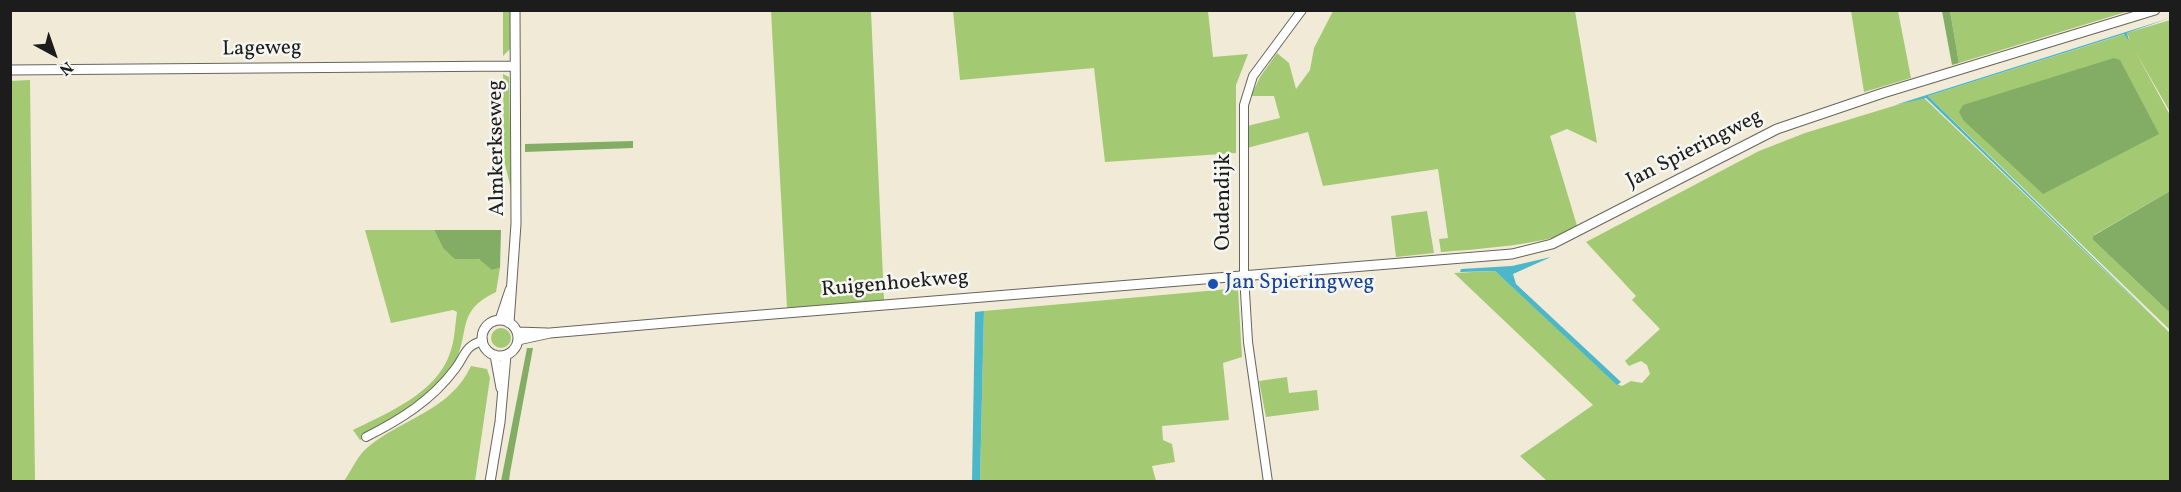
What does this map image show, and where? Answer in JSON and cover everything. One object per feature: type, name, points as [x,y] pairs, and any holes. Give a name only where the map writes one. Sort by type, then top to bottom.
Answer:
[{"type":"street","name":"Almkerkseweg","points":[[505,321],[512,285],[516,224],[515,10]]},
{"type":"street","name":"Oudendijk","points":[[1268,482],[1248,342],[1244,275],[1242,126],[1247,90],[1253,76],[1302,10]]},
{"type":"street","name":"Jan Spieringweg","points":[[1244,275],[1512,254],[1552,244],[1776,129],[1883,93],[2155,10]]},
{"type":"street","name":"Lageweg","points":[[10,70],[515,66]]},
{"type":"street","name":"Ruigenhoekweg","points":[[517,336],[538,331],[550,333],[1244,275]]},
{"type":"street","points":[[505,321],[517,336],[511,351],[506,355],[495,355],[487,350],[483,341],[485,329],[505,321]]},
{"type":"street","points":[[366,437],[392,424],[434,393],[457,366],[465,350],[472,344],[483,341]]},
{"type":"street","points":[[495,355],[502,392]]},
{"type":"street","points":[[490,482],[500,422],[506,355]]},
{"type":"green space","points":[[503,11],[510,11],[510,49],[503,56]]},
{"type":"green space","points":[[771,11],[871,11],[884,300],[787,308]]},
{"type":"green space","points":[[953,11],[1208,11],[1213,57],[1248,54],[1236,85],[1236,153],[1105,162],[1094,68],[960,80]]},
{"type":"green space","points":[[1333,11],[1575,11],[1597,143],[1567,129],[1550,136],[1578,229],[1530,243],[1441,252],[1439,239],[1448,238],[1438,169],[1323,186],[1308,132],[1247,148],[1247,126],[1280,118],[1274,96],[1251,96],[1260,77],[1277,53],[1289,63],[1296,89],[1310,70],[1314,48]]},
{"type":"green space","points":[[1851,11],[1898,11],[1911,78],[1864,92]]},
{"type":"green space","points":[[1942,11],[1950,11],[1959,63],[1952,65]]},
{"type":"green space","points":[[1950,11],[2129,11],[1959,63]]},
{"type":"green space","points":[[2170,20],[2170,112],[2135,51],[2170,115],[2170,191],[2094,235],[2093,240],[2170,313],[2170,330],[1928,96],[2125,34],[2130,40],[2127,33]]},
{"type":"green space","points":[[2114,58],[2120,60],[2159,134],[2043,194],[1964,121],[1959,112],[1963,105]]},
{"type":"green space","points":[[503,74],[509,77],[511,189],[504,160]]},
{"type":"green space","points":[[30,80],[35,481],[11,482],[10,81]]},
{"type":"green space","points":[[1923,97],[2170,333],[2170,481],[1547,481],[1520,456],[1593,405],[1454,273],[1495,271],[1617,384],[1622,386],[1631,381],[1642,383],[1650,374],[1647,365],[1641,361],[1629,366],[1625,361],[1660,329],[1632,300],[1636,296],[1586,242],[1759,151],[1805,133]]},
{"type":"green space","points":[[633,141],[633,148],[525,152],[525,144]]},
{"type":"green space","points":[[2170,191],[2170,313],[2093,240],[2093,236]]},
{"type":"green space","points":[[1427,211],[1434,253],[1396,257],[1391,216]]},
{"type":"green space","points":[[365,230],[434,230],[443,248],[484,261],[492,270],[500,268],[496,292],[474,307],[469,315],[459,354],[445,378],[411,408],[360,440],[353,430],[395,409],[434,380],[450,353],[457,312],[453,310],[391,323]]},
{"type":"green space","points":[[434,230],[501,230],[500,268],[492,270],[479,259],[455,259],[443,248]]},
{"type":"green space","points":[[1238,290],[1242,357],[1223,363],[1229,420],[1162,426],[1163,440],[1172,444],[1175,462],[1152,466],[1156,481],[980,482],[984,311]]},
{"type":"green space","points":[[497,328],[505,328],[511,334],[511,342],[505,348],[497,348],[491,342],[491,334]]},
{"type":"green space","points":[[527,348],[533,348],[509,481],[501,481]]},
{"type":"green space","points":[[471,366],[487,369],[490,378],[475,481],[344,481],[368,447],[451,394]]},
{"type":"green space","points":[[1287,377],[1289,393],[1317,390],[1319,410],[1266,417],[1259,381]]},
{"type":"water","points":[[2170,18],[2127,33],[2129,41],[2124,34],[1928,96],[2170,333],[1926,98],[1895,105]]},
{"type":"water","points":[[1551,257],[1513,274],[1516,284],[1621,382],[1617,385],[1495,271],[1460,272],[1461,269],[1512,266]]},
{"type":"water","points":[[984,311],[980,481],[972,481],[975,312]]},
{"type":"place","name":"Jan Spieringweg","points":[[1213,284]]}]
